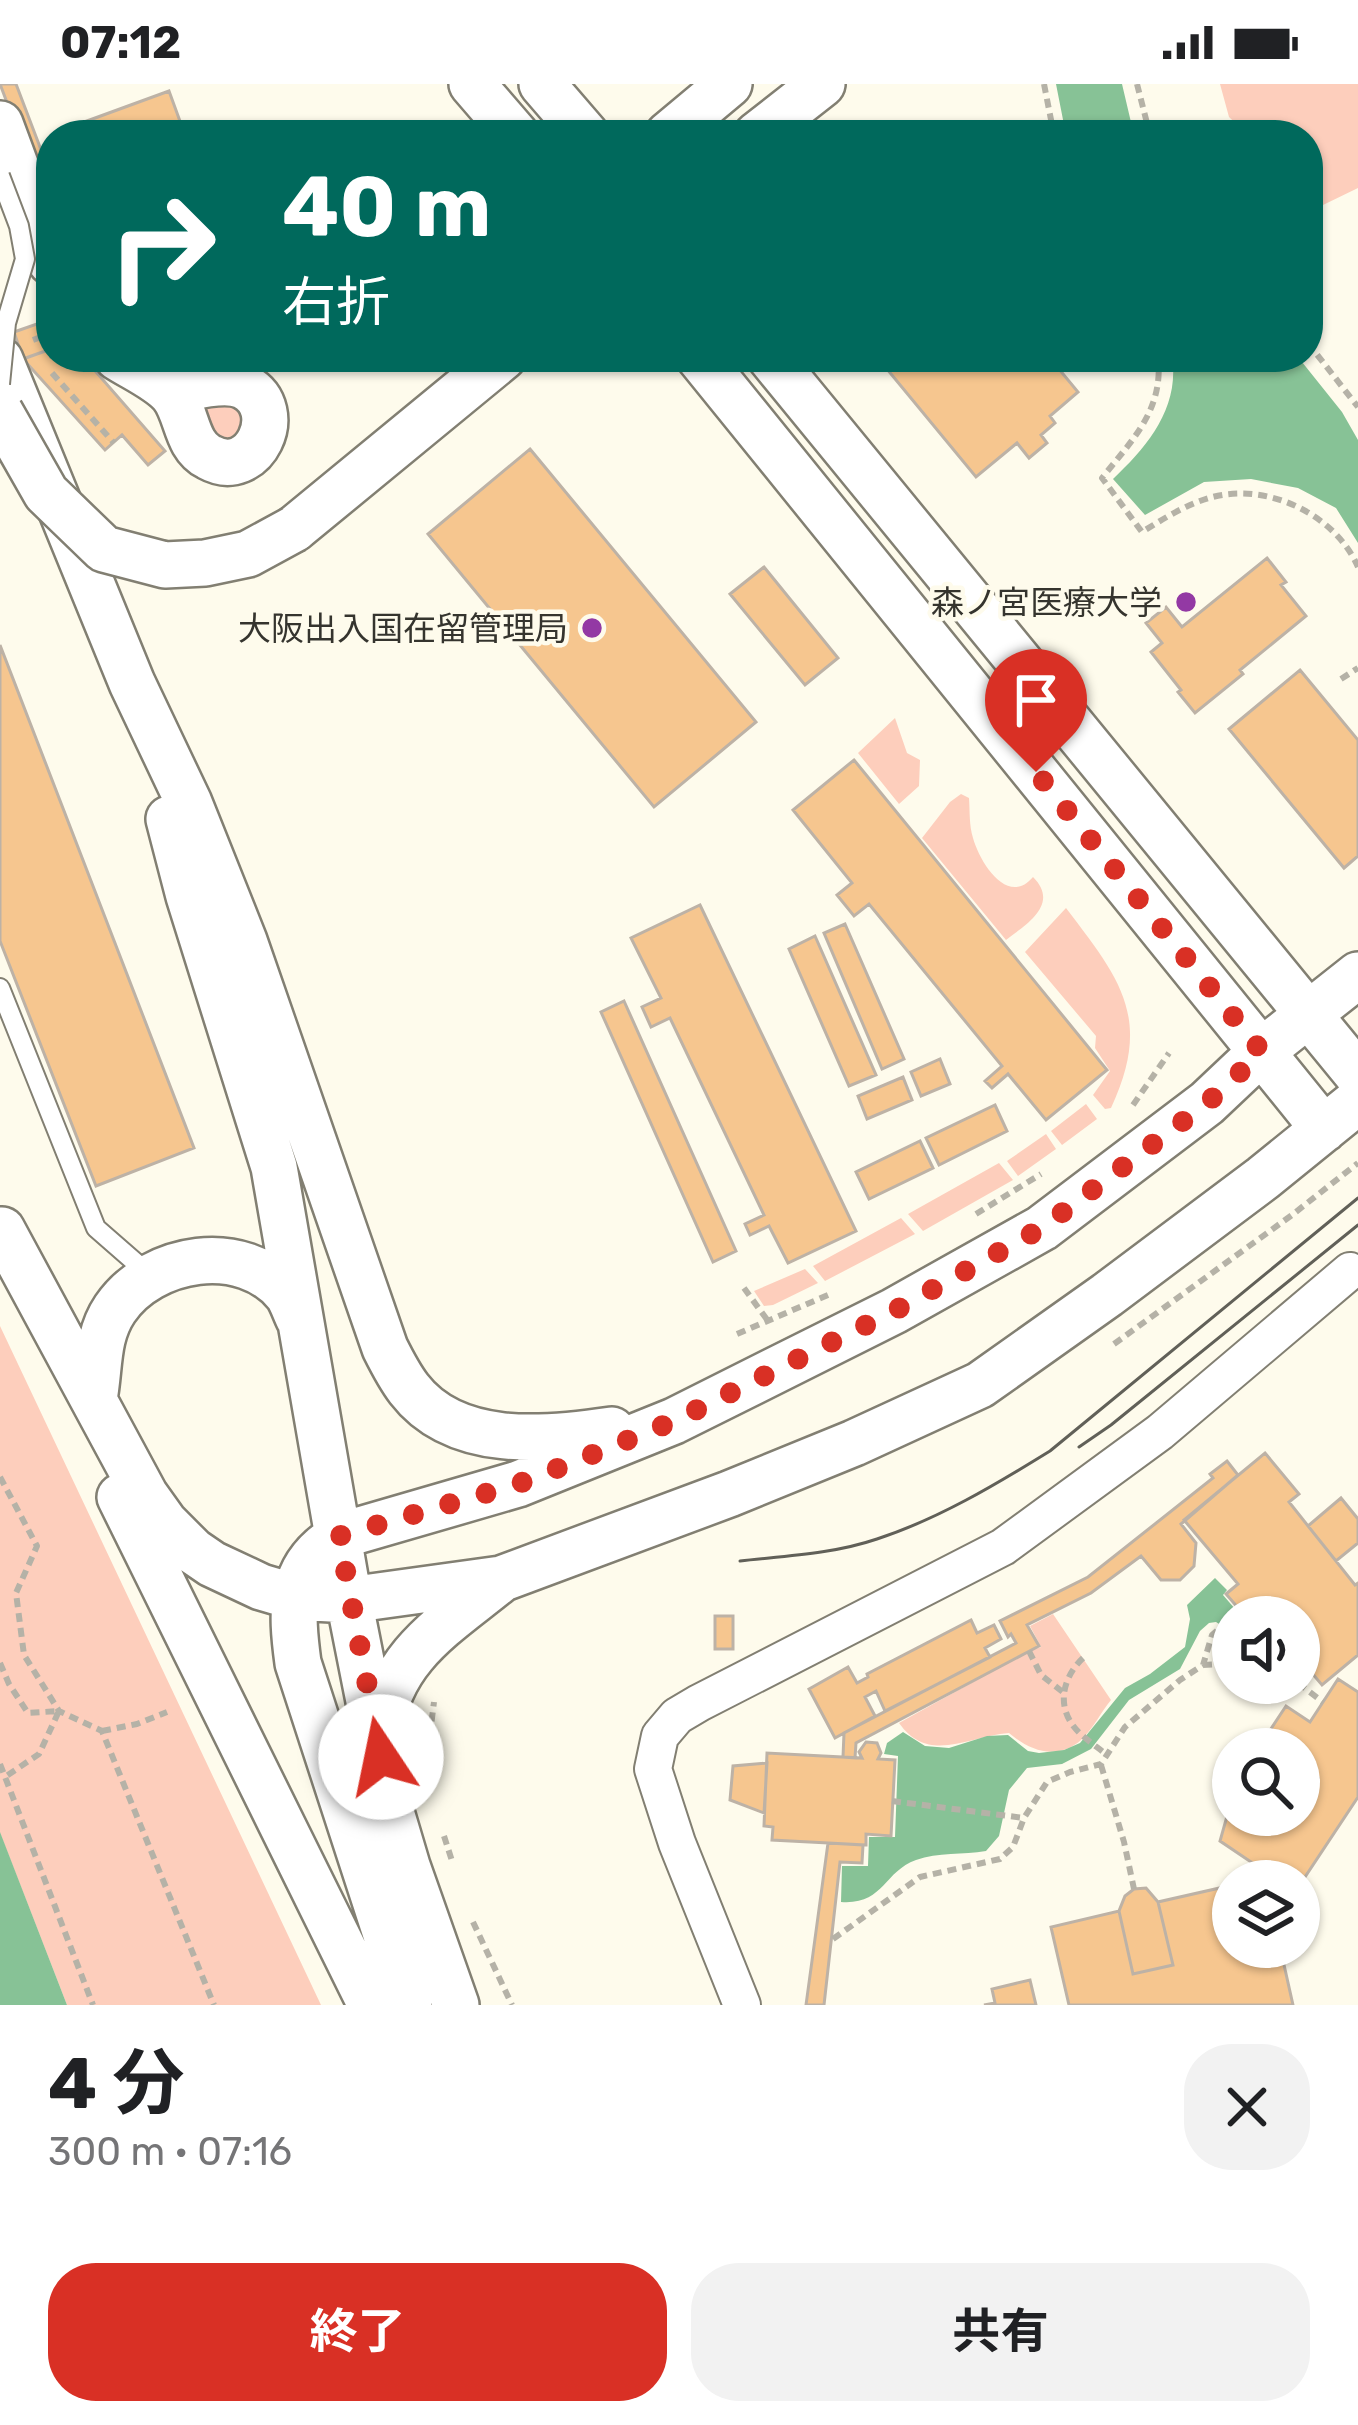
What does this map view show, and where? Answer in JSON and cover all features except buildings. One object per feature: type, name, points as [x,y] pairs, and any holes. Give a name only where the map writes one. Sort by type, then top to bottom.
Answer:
[{"type":"street","points":[[472,84],[503,120]]},
{"type":"street","points":[[542,84],[573,120]]},
{"type":"street","points":[[686,120],[729,84]]},
{"type":"street","points":[[776,120],[822,84]]},
{"type":"street","points":[[0,124],[36,221]]},
{"type":"street","points":[[2,330],[132,683],[189,803],[244,941],[385,1348],[410,1390],[449,1424],[507,1436],[566,1435],[674,1421]]},
{"type":"street","points":[[140,372],[170,391]]},
{"type":"street","points":[[0,412],[46,493],[104,549],[165,565],[205,563],[248,554],[294,529],[485,372]]},
{"type":"street","points":[[1,1227],[145,1495],[165,1523],[193,1551],[229,1574],[295,1597],[349,1600],[501,1579],[854,1444],[980,1385],[1124,1282],[1341,1115],[1262,1052],[711,372]]},
{"type":"street","points":[[782,372],[1358,1075]]},
{"type":"street","points":[[132,683],[189,896],[274,1167],[349,1600],[392,1812],[456,2005]]},
{"type":"street","points":[[409,2005],[303,1684],[295,1642],[295,1597],[298,1581],[314,1554],[339,1536],[518,1484],[674,1421],[894,1311],[1042,1228],[1207,1103],[1358,975]]},
{"type":"street","points":[[1,1227],[78,1411],[371,2005]]},
{"type":"street","points":[[94,1399],[99,1350],[109,1320],[127,1295],[151,1276],[186,1262],[223,1261],[258,1273],[288,1295],[303,1328]]},
{"type":"street","points":[[742,2005],[677,1843],[653,1769],[660,1736],[677,1716],[699,1703],[1003,1547],[1160,1432],[1350,1271]]},
{"type":"street","points":[[381,1757],[382,1717],[405,1663],[501,1579]]},
{"type":"street","points":[[407,1866],[486,2005]]},
{"type":"lane","points":[[0,176],[19,226],[25,260],[2,330],[0,384]]},
{"type":"lane","points":[[0,988],[96,1228],[151,1276]]},
{"type":"path","points":[[1043,84],[1051,120]]},
{"type":"path","points":[[1137,84],[1146,120]]},
{"type":"path","points":[[1323,362],[1358,407]]},
{"type":"path","points":[[51,372],[114,443]]},
{"type":"path","points":[[1159,372],[1148,421],[1102,478],[1142,532],[1212,497],[1240,494],[1278,500],[1317,516],[1351,550],[1358,567]]},
{"type":"path","points":[[1340,679],[1358,668]]},
{"type":"path","points":[[1121,1120],[1169,1053]]},
{"type":"path","points":[[1114,1344],[1358,1162]]},
{"type":"path","points":[[960,1225],[1046,1171]]},
{"type":"path","points":[[744,1288],[768,1321]]},
{"type":"path","points":[[737,1334],[837,1291]]},
{"type":"path","points":[[0,1478],[37,1546],[16,1593],[24,1655],[59,1711]]},
{"type":"path","points":[[1203,1665],[1212,1635]]},
{"type":"path","points":[[1029,1651],[1041,1675],[1065,1694]]},
{"type":"path","points":[[1083,1658],[1064,1686],[1069,1720],[1107,1755]]},
{"type":"path","points":[[0,1663],[28,1713],[59,1711],[102,1731],[166,1712]]},
{"type":"path","points":[[833,1940],[920,1877],[1000,1859],[1013,1847],[1024,1818],[1047,1782],[1101,1764],[1125,1727],[1180,1680],[1212,1664]]},
{"type":"path","points":[[424,1776],[434,1700]]},
{"type":"path","points":[[5,1777],[40,1754],[59,1711]]},
{"type":"path","points":[[102,1731],[214,2005]]},
{"type":"path","points":[[0,1764],[93,2005]]},
{"type":"path","points":[[1101,1764],[1134,1889]]},
{"type":"path","points":[[892,1801],[1024,1818]]},
{"type":"path","points":[[444,1836],[457,1876]]},
{"type":"path","points":[[470,1916],[512,2005]]},
{"type":"shaded area","points":[[1056,84],[1122,84],[1130,120],[1063,120]]},
{"type":"shaded area","points":[[1220,84],[1358,84],[1358,188],[1323,205],[1323,120],[1229,117]]},
{"type":"shaded area","points":[[1173,372],[1310,372],[1358,440],[1358,543],[1336,508],[1298,488],[1251,479],[1204,482],[1145,515],[1113,479],[1158,425]]},
{"type":"shaded area","points":[[240,403],[247,432],[220,446],[203,413],[210,404]]},
{"type":"shaded area","points":[[895,718],[907,753],[920,760],[919,786],[899,804],[858,753]]},
{"type":"shaded area","points":[[961,794],[969,798],[973,838],[988,869],[1014,887],[1033,877],[1043,896],[1038,913],[1006,940],[922,838]]},
{"type":"shaded area","points":[[1066,908],[1102,957],[1124,1001],[1129,1049],[1111,1108],[1105,1109],[1093,1095],[1110,1071],[1095,1048],[1096,1036],[1025,952]]},
{"type":"shaded area","points":[[1086,1104],[1097,1119],[1062,1145],[1051,1131]]},
{"type":"shaded area","points":[[1046,1134],[1056,1149],[1018,1176],[1007,1161]]},
{"type":"shaded area","points":[[999,1163],[1013,1180],[923,1231],[908,1214]]},
{"type":"shaded area","points":[[901,1218],[915,1234],[825,1281],[813,1266]]},
{"type":"shaded area","points":[[805,1269],[818,1283],[773,1305],[764,1306],[754,1291]]},
{"type":"shaded area","points":[[0,1326],[321,2005],[67,2005],[0,1833]]},
{"type":"shaded area","points":[[1215,1578],[1227,1590],[1224,1596],[1212,1596],[1212,1623],[1200,1631],[1180,1669],[1129,1700],[1091,1749],[1062,1764],[1027,1768],[1009,1790],[999,1836],[986,1851],[916,1860],[875,1893],[841,1902],[842,1866],[868,1866],[869,1837],[895,1837],[898,1756],[884,1754],[887,1743],[903,1732],[925,1746],[949,1748],[1008,1735],[1028,1751],[1039,1753],[1080,1743],[1125,1688],[1185,1647],[1190,1619],[1187,1605]]},
{"type":"shaded area","points":[[1053,1614],[1111,1700],[1072,1746],[1044,1751],[1009,1733],[936,1745],[911,1736],[899,1723],[1041,1647],[1030,1626]]},
{"type":"shaded area","points":[[0,1832],[67,2005],[0,2005]]},
{"type":"tram line","points":[[740,1561],[826,1551],[877,1539],[944,1511],[1008,1476],[1050,1451],[1358,1198]]},
{"type":"tram line","points":[[1079,1447],[1358,1225]]},
{"type":"place","name":"森ノ宮医療大学","points":[[1186,602]]},
{"type":"place","name":"大阪出入国在留管理局","points":[[592,628]]},
{"type":"route","points":[[381,1757],[339,1536],[518,1484],[596,1453],[674,1421],[894,1311],[1042,1228],[1207,1103],[1262,1052],[1036,772]]}]
